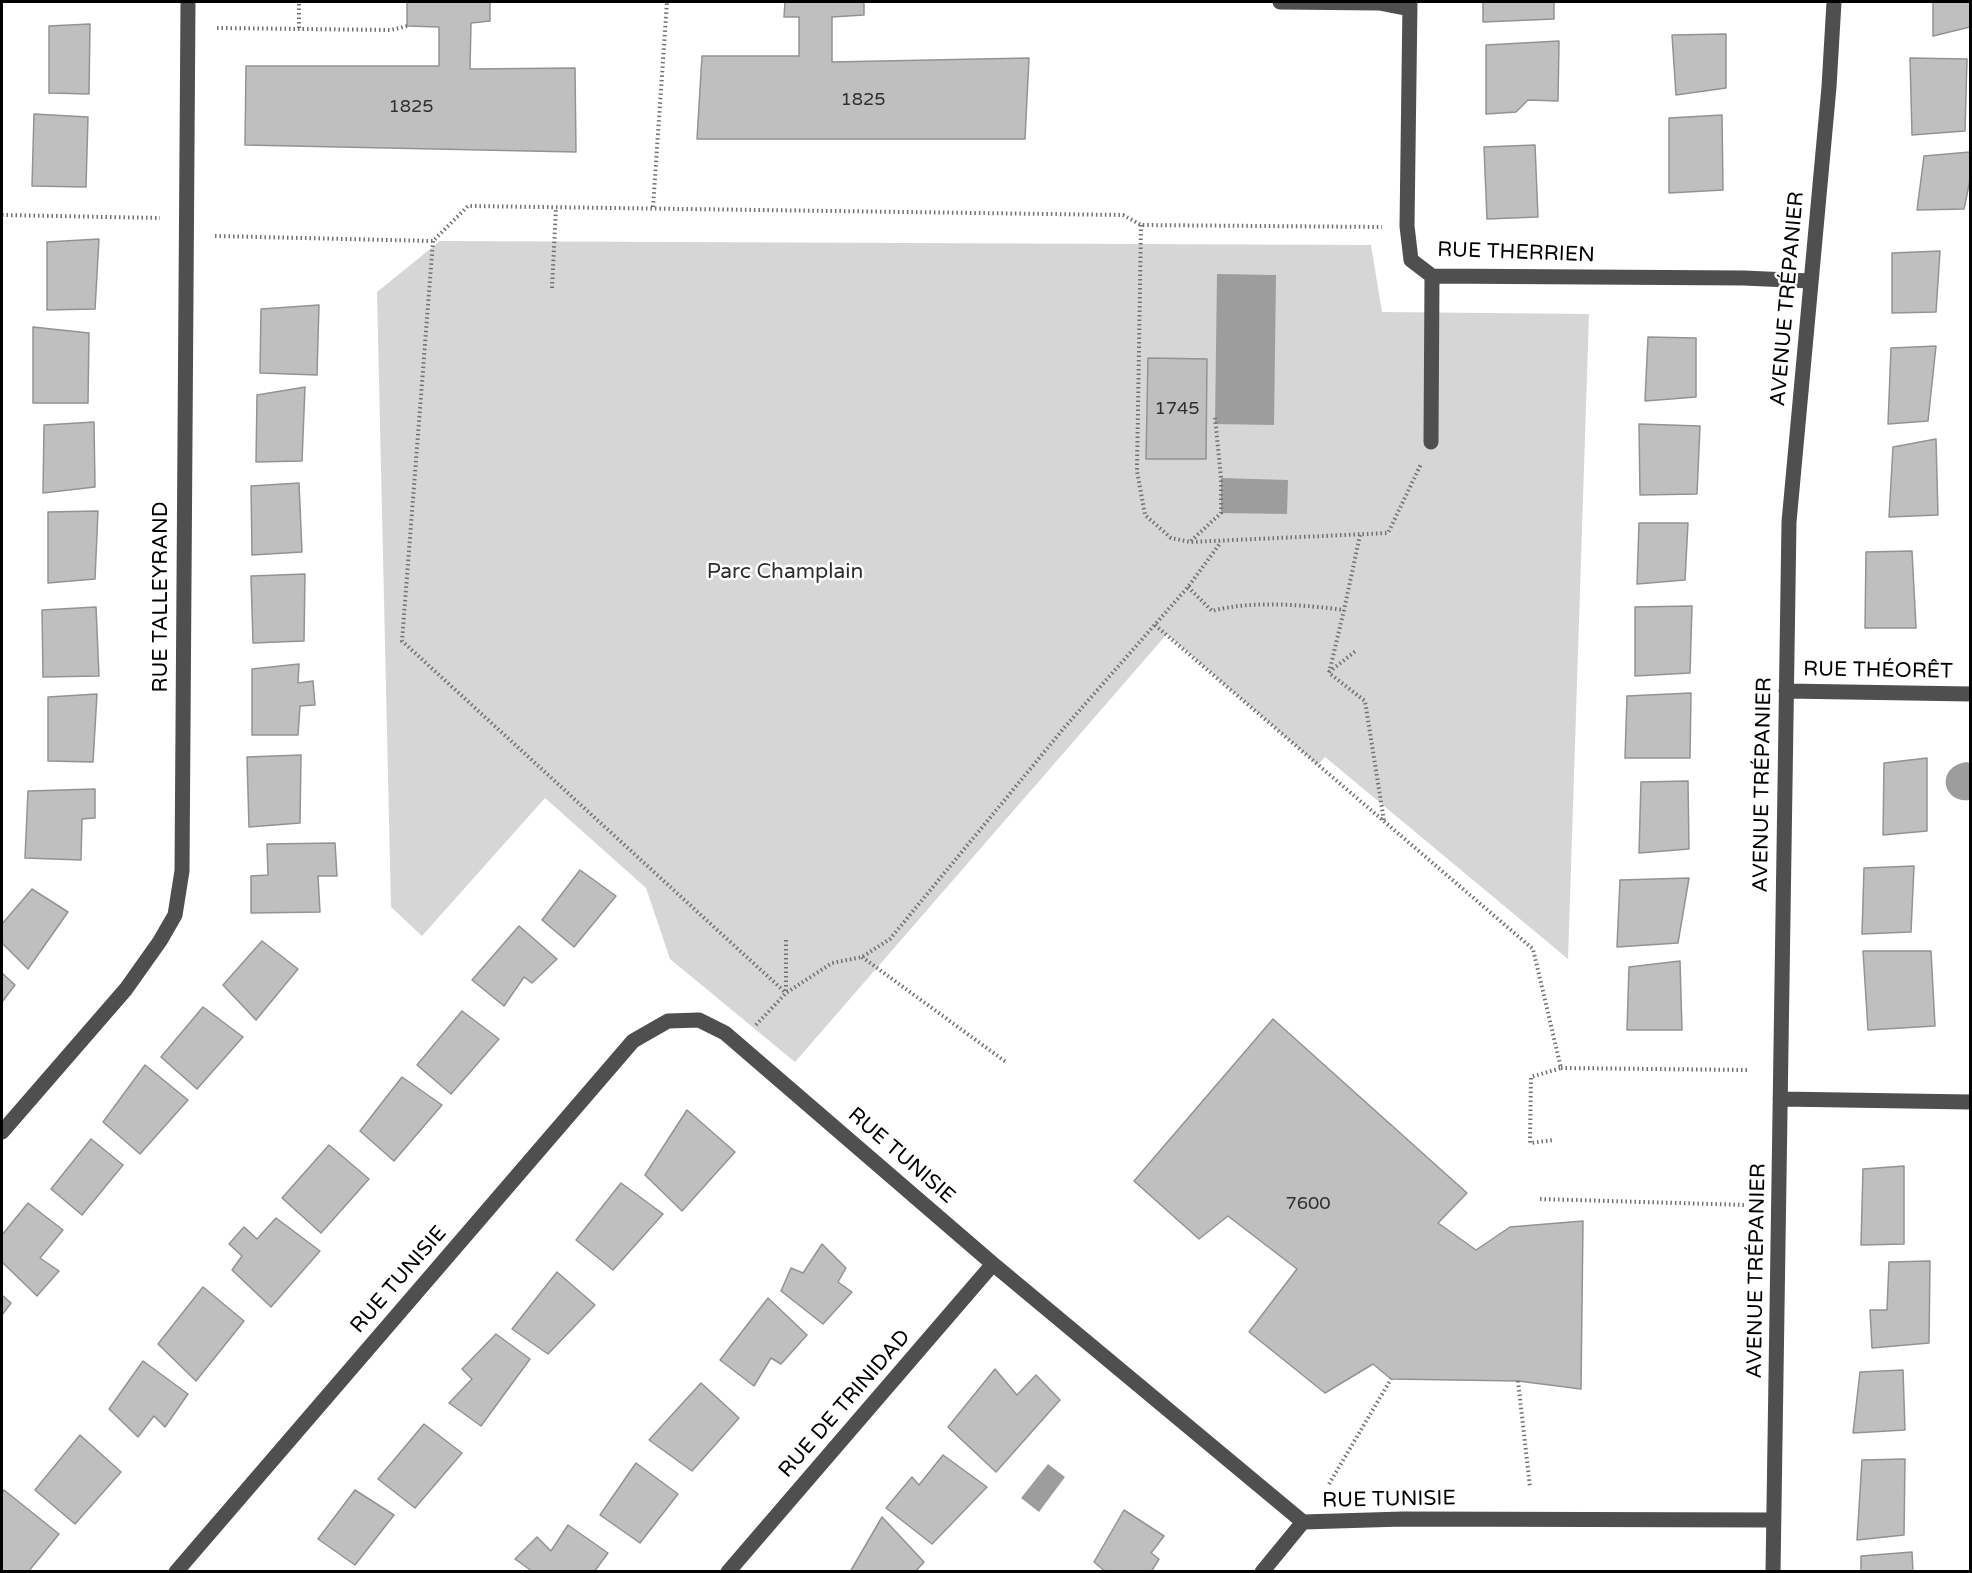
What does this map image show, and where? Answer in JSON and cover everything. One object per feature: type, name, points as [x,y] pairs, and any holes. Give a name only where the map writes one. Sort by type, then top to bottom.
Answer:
[{"type":"street","name":"RUE TALLEYRAND","points":[[2,1132],[126,989],[160,941],[175,915],[182,871],[188,2]]},
{"type":"street","points":[[1280,2],[1410,5]]},
{"type":"street","name":"AVENUE TRÉPANIER","points":[[1773,1572],[1789,522],[1829,87],[1834,2]]},
{"type":"street","name":"RUE THERRIEN","points":[[1410,5],[1407,226],[1411,260],[1432,276],[1744,278],[1810,281]]},
{"type":"street","points":[[1431,442],[1432,276]]},
{"type":"street","name":"RUE THÉORÊT","points":[[1785,691],[1971,694]]},
{"type":"street","name":"RUE TUNISIE","points":[[176,1572],[633,1041],[668,1021],[699,1020],[725,1033],[739,1044],[993,1264],[1303,1522],[1403,1519],[1773,1520]]},
{"type":"street","points":[[1780,1099],[1971,1102]]},
{"type":"street","name":"RUE DE TRINIDAD","points":[[728,1572],[993,1264]]},
{"type":"street","points":[[1262,1572],[1303,1522]]},
{"type":"path","points":[[299,2],[299,28]]},
{"type":"path","points":[[653,207],[667,2]]},
{"type":"path","points":[[217,28],[391,30],[407,26]]},
{"type":"path","points":[[786,993],[402,641],[433,241],[468,206],[1122,215],[1141,225],[1407,226]]},
{"type":"path","points":[[552,288],[556,208]]},
{"type":"path","points":[[2,215],[160,218]]},
{"type":"path","points":[[1141,225],[1137,471],[1145,515],[1171,538],[1190,542],[1221,542],[1388,533],[1431,442]]},
{"type":"path","points":[[215,236],[433,241]]},
{"type":"path","points":[[1190,542],[1221,513],[1221,478],[1215,417]]},
{"type":"path","points":[[1329,673],[1360,535]]},
{"type":"path","points":[[739,1044],[786,993],[832,963],[862,957],[890,939],[1064,728],[1188,587],[1221,542]]},
{"type":"path","points":[[1188,587],[1212,611],[1230,606],[1307,605],[1344,610]]},
{"type":"path","points":[[1155,625],[1533,949],[1561,1068]]},
{"type":"path","points":[[1329,673],[1357,650]]},
{"type":"path","points":[[1329,673],[1365,701],[1384,821]]},
{"type":"path","points":[[786,940],[786,993]]},
{"type":"path","points":[[862,957],[1006,1062]]},
{"type":"path","points":[[1554,1140],[1530,1143],[1531,1077],[1561,1068],[1747,1070]]},
{"type":"path","points":[[1540,1199],[1746,1205]]},
{"type":"path","points":[[1329,1484],[1392,1379]]},
{"type":"path","points":[[1518,1381],[1530,1487]]},
{"type":"green space","name":"Parc Champlain","points":[[440,241],[1371,245],[1382,312],[1589,314],[1568,959],[1325,757],[1318,765],[1167,634],[795,1062],[670,959],[646,888],[545,798],[422,936],[391,907],[377,292]]},
{"type":"shaded area","points":[[1217,274],[1276,275],[1274,425],[1215,424]]},
{"type":"shaded area","points":[[1221,478],[1288,480],[1287,514],[1221,513]]},
{"type":"shaded area","points":[[1970,763],[1970,800],[1961,800],[1948,791],[1946,777],[1956,765]]},
{"type":"shaded area","points":[[1048,1464],[1065,1477],[1039,1512],[1021,1498]]},
{"type":"building","points":[[407,2],[490,2],[490,21],[471,23],[470,69],[575,68],[576,152],[245,145],[246,66],[439,66],[439,27],[407,26]]},
{"type":"building","points":[[785,2],[864,2],[864,15],[832,17],[832,62],[1029,58],[1025,139],[697,139],[702,56],[799,56],[799,17],[784,17]]},
{"type":"building","points":[[1483,2],[1554,2],[1554,19],[1483,22]]},
{"type":"building","points":[[1933,2],[1970,2],[1970,27],[1933,36]]},
{"type":"building","points":[[90,24],[89,94],[49,93],[49,26]]},
{"type":"building","points":[[1726,34],[1726,88],[1676,95],[1672,35]]},
{"type":"building","points":[[1559,41],[1558,101],[1528,100],[1516,112],[1486,114],[1486,45]]},
{"type":"building","points":[[1910,58],[1967,59],[1965,131],[1912,135]]},
{"type":"building","points":[[34,114],[88,117],[86,187],[32,186]]},
{"type":"building","points":[[1722,115],[1723,190],[1669,193],[1669,118]]},
{"type":"building","points":[[1535,145],[1538,217],[1487,219],[1484,147]]},
{"type":"building","points":[[1970,152],[1970,180],[1964,209],[1917,210],[1924,156]]},
{"type":"building","points":[[99,239],[95,309],[47,310],[47,242]]},
{"type":"building","points":[[1940,251],[1936,312],[1892,313],[1892,253]]},
{"type":"building","points":[[319,305],[317,375],[260,373],[261,309]]},
{"type":"building","points":[[33,327],[89,333],[88,403],[33,403]]},
{"type":"building","points":[[1648,337],[1696,338],[1696,397],[1645,401]]},
{"type":"building","points":[[1936,346],[1928,421],[1888,424],[1891,348]]},
{"type":"building","points":[[1148,358],[1207,359],[1206,459],[1146,459]]},
{"type":"building","points":[[305,387],[302,461],[256,462],[257,395]]},
{"type":"building","points":[[94,422],[95,487],[43,493],[44,425]]},
{"type":"building","points":[[1639,424],[1700,426],[1697,494],[1640,495]]},
{"type":"building","points":[[1936,439],[1938,515],[1889,517],[1893,447]]},
{"type":"building","points":[[299,483],[302,552],[252,555],[251,486]]},
{"type":"building","points":[[98,511],[95,579],[48,583],[48,512]]},
{"type":"building","points":[[1639,523],[1688,523],[1685,580],[1637,584]]},
{"type":"building","points":[[1912,551],[1916,628],[1865,628],[1866,552]]},
{"type":"building","points":[[305,574],[304,641],[253,643],[251,576]]},
{"type":"building","points":[[1692,606],[1690,673],[1635,676],[1635,607]]},
{"type":"building","points":[[96,607],[99,676],[43,677],[42,610]]},
{"type":"building","points":[[299,664],[298,683],[313,681],[315,705],[300,706],[298,735],[252,735],[252,669]]},
{"type":"building","points":[[1691,693],[1690,758],[1625,758],[1627,696]]},
{"type":"building","points":[[97,694],[93,762],[48,761],[48,697]]},
{"type":"building","points":[[301,755],[300,823],[249,827],[247,757]]},
{"type":"building","points":[[1927,758],[1927,831],[1883,835],[1884,763]]},
{"type":"building","points":[[1688,781],[1689,849],[1639,853],[1641,782]]},
{"type":"building","points":[[95,789],[95,818],[82,819],[81,860],[25,858],[28,791]]},
{"type":"building","points":[[335,843],[337,876],[318,876],[320,912],[251,913],[251,876],[268,875],[267,844]]},
{"type":"building","points":[[1914,866],[1911,932],[1862,934],[1864,868]]},
{"type":"building","points":[[580,870],[616,896],[574,947],[542,920]]},
{"type":"building","points":[[1689,878],[1678,943],[1617,947],[1620,880]]},
{"type":"building","points":[[32,889],[68,912],[28,969],[2,943],[2,924]]},
{"type":"building","points":[[519,926],[557,959],[532,983],[524,977],[504,1006],[472,980]]},
{"type":"building","points":[[262,941],[298,969],[256,1020],[223,985]]},
{"type":"building","points":[[1863,951],[1931,951],[1935,1026],[1868,1030]]},
{"type":"building","points":[[1680,961],[1682,1030],[1627,1030],[1629,967]]},
{"type":"building","points":[[2,973],[15,985],[2,1002]]},
{"type":"building","points":[[203,1007],[243,1037],[197,1089],[161,1057]]},
{"type":"building","points":[[462,1011],[499,1039],[451,1094],[417,1065]]},
{"type":"building","points":[[1273,1019],[1467,1193],[1438,1223],[1476,1250],[1510,1227],[1583,1221],[1581,1389],[1518,1381],[1391,1379],[1373,1364],[1325,1393],[1249,1332],[1297,1269],[1228,1216],[1199,1239],[1134,1181]]},
{"type":"building","points":[[145,1065],[188,1100],[140,1154],[103,1122]]},
{"type":"building","points":[[402,1077],[442,1105],[394,1161],[360,1131]]},
{"type":"building","points":[[687,1110],[735,1152],[682,1211],[645,1175]]},
{"type":"building","points":[[91,1139],[123,1165],[82,1215],[51,1189]]},
{"type":"building","points":[[329,1145],[369,1179],[321,1233],[282,1198]]},
{"type":"building","points":[[1904,1166],[1904,1244],[1861,1245],[1863,1169]]},
{"type":"building","points":[[621,1183],[663,1214],[613,1270],[576,1240]]},
{"type":"building","points":[[28,1203],[63,1230],[40,1258],[59,1271],[37,1296],[2,1262],[2,1235]]},
{"type":"building","points":[[276,1218],[320,1251],[271,1307],[232,1270],[242,1256],[229,1244],[244,1227],[257,1239]]},
{"type":"building","points":[[822,1244],[846,1268],[838,1282],[852,1292],[823,1324],[781,1291],[791,1268],[803,1273]]},
{"type":"building","points":[[1930,1261],[1929,1343],[1872,1348],[1870,1310],[1887,1310],[1889,1262]]},
{"type":"building","points":[[557,1272],[595,1305],[548,1354],[512,1329]]},
{"type":"building","points":[[203,1287],[244,1321],[196,1381],[158,1344]]},
{"type":"building","points":[[2,1295],[11,1303],[2,1315]]},
{"type":"building","points":[[768,1298],[807,1335],[781,1364],[771,1358],[754,1386],[720,1360]]},
{"type":"building","points":[[496,1334],[530,1359],[481,1426],[449,1403],[472,1379],[462,1369]]},
{"type":"building","points":[[143,1361],[188,1394],[165,1427],[154,1416],[138,1437],[109,1409]]},
{"type":"building","points":[[995,1369],[1017,1395],[1036,1375],[1060,1400],[996,1472],[948,1427]]},
{"type":"building","points":[[1903,1370],[1905,1430],[1853,1433],[1860,1372]]},
{"type":"building","points":[[701,1383],[739,1418],[692,1471],[649,1440]]},
{"type":"building","points":[[424,1424],[462,1453],[415,1508],[378,1479]]},
{"type":"building","points":[[80,1435],[121,1472],[75,1524],[35,1490]]},
{"type":"building","points":[[943,1455],[987,1487],[932,1544],[886,1508],[912,1477],[919,1485]]},
{"type":"building","points":[[1905,1459],[1904,1535],[1857,1540],[1862,1460]]},
{"type":"building","points":[[636,1463],[678,1494],[640,1543],[600,1515]]},
{"type":"building","points":[[4,1490],[59,1534],[28,1572],[2,1572],[2,1494]]},
{"type":"building","points":[[355,1490],[394,1515],[355,1565],[318,1539]]},
{"type":"building","points":[[1124,1510],[1164,1536],[1151,1553],[1159,1559],[1151,1572],[1106,1572],[1094,1562]]},
{"type":"building","points":[[882,1517],[924,1562],[915,1572],[850,1572]]},
{"type":"building","points":[[568,1525],[608,1553],[594,1572],[533,1572],[515,1559],[537,1537],[551,1551]]},
{"type":"building","points":[[1912,1552],[1913,1572],[1861,1572],[1861,1556]]}]
